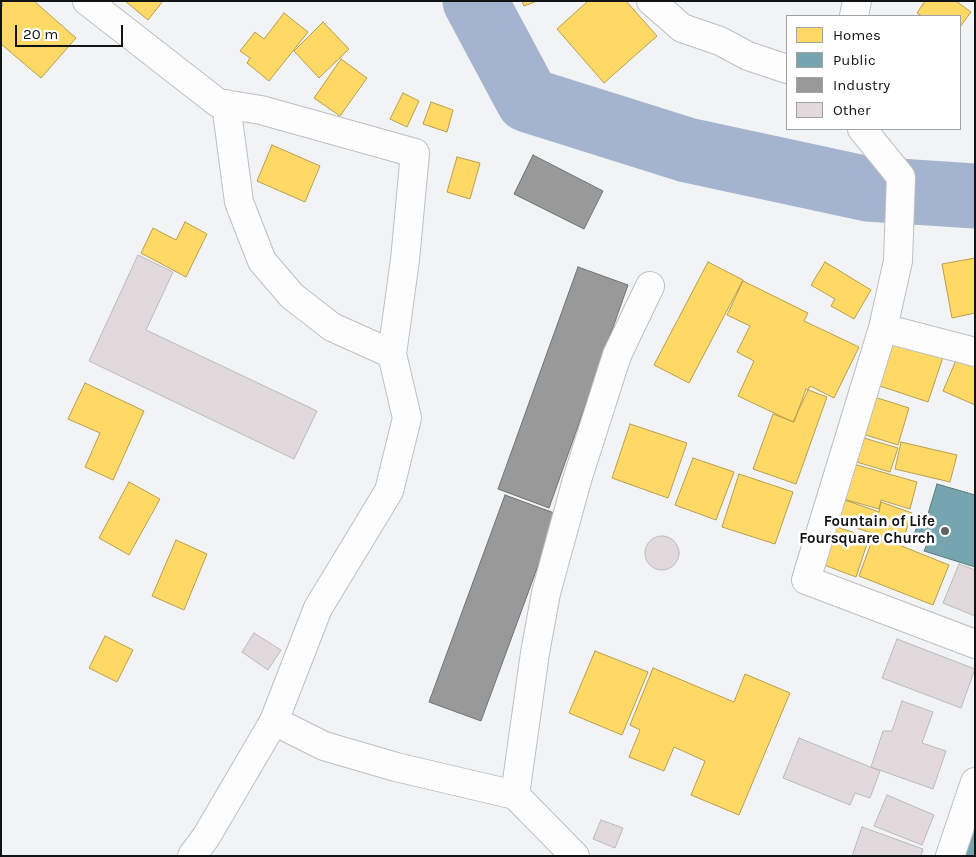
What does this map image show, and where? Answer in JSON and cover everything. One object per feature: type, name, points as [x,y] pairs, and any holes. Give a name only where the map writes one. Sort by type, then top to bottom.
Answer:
[{"type":"street","points":[[87,1],[218,103],[262,110],[415,153],[405,260],[392,354],[407,418],[390,491],[318,608],[274,721],[206,837],[192,856]]},
{"type":"street","points":[[651,1],[682,28],[720,41],[748,56],[786,69]]},
{"type":"street","points":[[854,15],[857,1]]},
{"type":"street","points":[[226,104],[239,202],[262,261],[292,296],[332,327],[392,354]]},
{"type":"street","points":[[862,130],[901,177],[898,261],[883,328],[806,580],[975,644]]},
{"type":"street","points":[[515,795],[546,593],[577,480],[617,355],[650,286]]},
{"type":"street","points":[[883,328],[975,352]]},
{"type":"street","points":[[274,721],[324,746],[396,767],[515,795],[575,856]]},
{"type":"street","points":[[950,856],[974,789]]},
{"type":"building: Homes","points":[[1,1],[34,1],[76,38],[41,78],[1,44],[1,8],[3,5]]},
{"type":"building: Homes","points":[[125,1],[163,1],[148,20]]},
{"type":"building: Homes","points":[[522,1],[537,1],[524,6]]},
{"type":"building: Homes","points":[[588,1],[626,1],[657,36],[604,83],[557,29]]},
{"type":"building: Homes","points":[[925,1],[956,1],[971,12],[961,26],[961,15],[920,15],[917,13]]},
{"type":"building: Homes","points":[[284,13],[308,32],[269,81],[247,63],[250,58],[240,51],[255,32],[264,39]]},
{"type":"building: Homes","points":[[323,22],[349,49],[319,78],[294,51]]},
{"type":"building: Homes","points":[[341,59],[367,78],[340,116],[314,98]]},
{"type":"building: Homes","points":[[403,93],[419,101],[407,127],[390,119]]},
{"type":"building: Homes","points":[[431,102],[453,110],[447,132],[423,124]]},
{"type":"building: Homes","points":[[272,145],[320,166],[305,202],[257,181]]},
{"type":"building: Homes","points":[[457,157],[480,163],[470,199],[447,192]]},
{"type":"building: Homes","points":[[185,222],[207,234],[186,277],[141,253],[153,228],[176,240]]},
{"type":"building: Homes","points":[[975,258],[975,313],[952,318],[942,264]]},
{"type":"building: Homes","points":[[708,262],[743,280],[689,383],[654,365]]},
{"type":"building: Homes","points":[[825,262],[871,290],[854,319],[831,306],[835,299],[811,285]]},
{"type":"building: Homes","points":[[743,281],[808,313],[804,321],[859,347],[834,398],[810,386],[793,422],[738,396],[754,361],[737,352],[750,326],[727,315]]},
{"type":"building: Homes","points":[[892,340],[943,357],[928,402],[877,385]]},
{"type":"building: Homes","points":[[957,358],[975,366],[975,405],[943,391]]},
{"type":"building: Homes","points":[[85,383],[144,411],[113,480],[85,467],[100,433],[68,419]]},
{"type":"building: Homes","points":[[806,389],[827,397],[796,484],[753,469],[773,414],[794,422]]},
{"type":"building: Homes","points":[[868,395],[909,408],[898,445],[856,432]]},
{"type":"building: Homes","points":[[630,424],[687,443],[668,498],[612,478]]},
{"type":"building: Homes","points":[[857,436],[898,448],[890,472],[850,460]]},
{"type":"building: Homes","points":[[901,442],[957,455],[950,482],[895,469]]},
{"type":"building: Homes","points":[[693,458],[734,472],[716,520],[675,505]]},
{"type":"building: Homes","points":[[850,463],[917,482],[910,509],[881,500],[879,509],[840,498]]},
{"type":"building: Homes","points":[[739,474],[793,492],[775,544],[722,527]]},
{"type":"building: Homes","points":[[129,482],[160,499],[129,555],[99,538]]},
{"type":"building: Homes","points":[[845,500],[879,512],[881,502],[912,513],[902,543],[838,522]]},
{"type":"building: Homes","points":[[832,525],[869,538],[856,577],[819,563]]},
{"type":"building: Homes","points":[[874,535],[949,565],[933,605],[859,576]]},
{"type":"building: Homes","points":[[176,540],[207,554],[184,610],[152,596]]},
{"type":"building: Homes","points":[[105,636],[133,650],[117,682],[89,668]]},
{"type":"building: Homes","points":[[595,651],[648,672],[622,735],[569,713]]},
{"type":"building: Homes","points":[[653,668],[734,702],[745,674],[790,693],[739,815],[691,795],[705,761],[674,747],[664,771],[629,757],[640,730],[630,725]]},
{"type":"building: Public","name":"Fountain of Life Foursquare Church","points":[[937,484],[975,495],[975,567],[924,551],[928,542],[913,538],[918,523],[925,524]]},
{"type":"building: Public","points":[[975,816],[975,856],[962,856]]},
{"type":"building: Industry","points":[[533,155],[603,191],[584,229],[514,194]]},
{"type":"building: Industry","points":[[578,267],[628,285],[549,508],[498,489]]},
{"type":"building: Industry","points":[[505,495],[557,514],[481,721],[429,702]]},
{"type":"building: Other","points":[[138,255],[173,272],[146,330],[317,411],[294,459],[89,361]]},
{"type":"building: Other","points":[[662,536],[674,541],[679,553],[674,565],[662,570],[650,565],[645,553],[650,541]]},
{"type":"building: Other","points":[[959,564],[975,570],[975,616],[943,603]]},
{"type":"building: Other","points":[[254,633],[281,650],[268,670],[242,652]]},
{"type":"building: Other","points":[[897,639],[975,669],[961,708],[882,678]]},
{"type":"building: Other","points":[[902,701],[933,712],[922,743],[946,751],[933,789],[871,767],[883,731],[892,731]]},
{"type":"building: Other","points":[[799,738],[880,771],[870,798],[855,793],[850,805],[783,778]]},
{"type":"building: Other","points":[[887,795],[934,815],[922,845],[874,826]]},
{"type":"building: Other","points":[[601,820],[623,828],[615,848],[593,839]]},
{"type":"building: Other","points":[[862,827],[923,849],[921,856],[852,856]]},
{"type":"waterway","points":[[475,1],[528,100],[687,150],[868,189],[975,196]]},
{"type":"place","name":"Fountain of Life Foursquare Church","points":[[945,531]]}]
